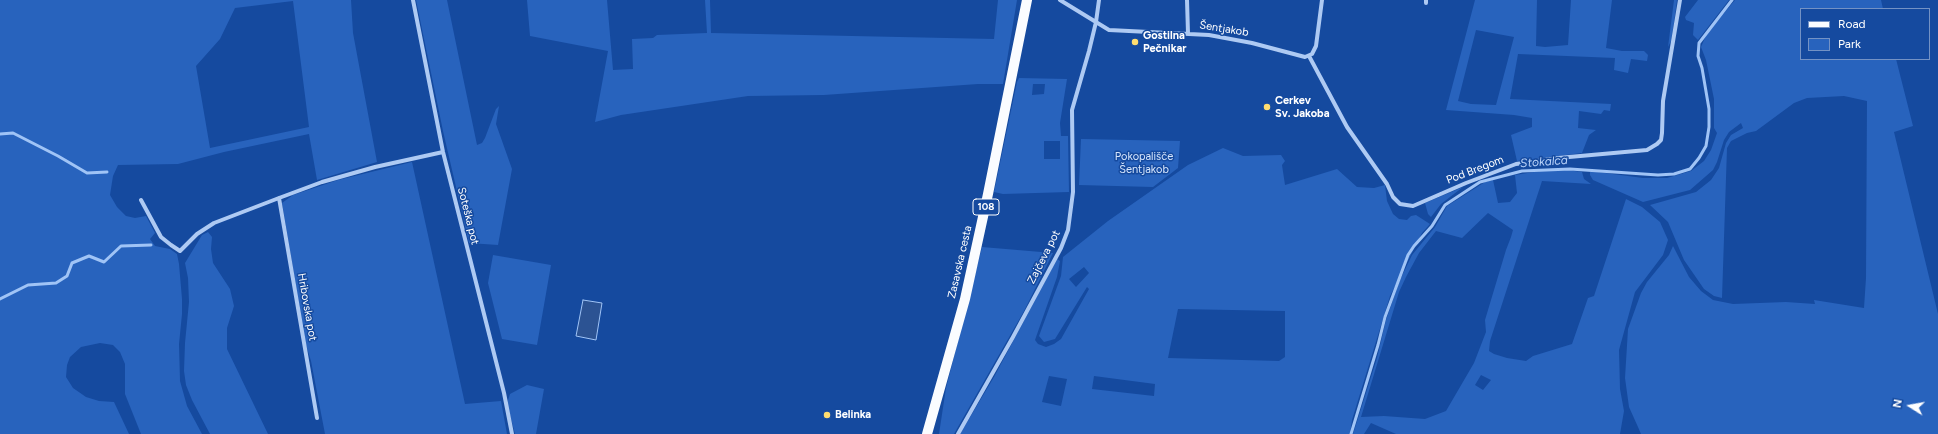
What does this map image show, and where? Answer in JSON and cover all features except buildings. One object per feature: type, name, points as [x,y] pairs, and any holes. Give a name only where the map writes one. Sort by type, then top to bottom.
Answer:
[{"type":"main road","name":"Zasavska cesta","points":[[927,434],[964,300],[990,187],[1027,0]]},
{"type":"street","name":"Soteška pot","points":[[413,0],[443,152],[504,393],[512,434]]},
{"type":"street","name":"Šentjakob","points":[[1060,0],[1109,30],[1188,33],[1246,42],[1296,55],[1309,56]]},
{"type":"street","name":"Zajčeva pot","points":[[958,434],[1016,331],[1068,230],[1073,192],[1072,110],[1096,22],[1099,0]]},
{"type":"street","points":[[1187,0],[1188,33]]},
{"type":"street","points":[[1309,56],[1316,46],[1322,0]]},
{"type":"street","name":"Pod Bregom","points":[[1309,56],[1342,119],[1387,184],[1393,197],[1400,204],[1414,206],[1466,183],[1516,164],[1558,158],[1647,150],[1657,144],[1661,140],[1663,101],[1680,0]]},
{"type":"street","points":[[141,200],[161,237],[180,251],[196,234],[214,223],[279,198],[322,182],[375,167],[443,152]]},
{"type":"street","name":"Hribovska pot","points":[[279,198],[317,418]]},
{"type":"green space","points":[[0,0],[351,0],[353,33],[377,162],[317,180],[309,134],[224,152],[178,164],[118,165],[113,176],[110,195],[117,207],[126,216],[135,218],[146,216],[155,233],[150,239],[155,246],[170,249],[177,254],[182,299],[179,344],[180,381],[187,406],[202,434],[141,434],[125,394],[125,364],[120,352],[113,345],[100,343],[81,347],[70,357],[67,365],[66,377],[73,388],[86,397],[99,401],[114,402],[129,434],[0,434]],"holes":[[[293,1],[309,127],[210,148],[196,66],[220,39],[235,8]]]},
{"type":"green space","points":[[416,0],[447,0],[477,145],[482,143],[485,138],[496,109],[499,106],[496,124],[512,169],[498,245],[469,243],[443,131]]},
{"type":"green space","points":[[527,0],[607,0],[613,70],[633,69],[632,39],[653,38],[657,35],[707,33],[705,0],[710,0],[711,33],[994,39],[998,0],[1017,0],[1003,84],[978,84],[824,95],[748,96],[621,115],[595,122],[608,51],[530,36]]},
{"type":"green space","points":[[1475,0],[1537,0],[1536,46],[1545,47],[1568,45],[1571,0],[1612,0],[1606,48],[1622,51],[1644,51],[1648,55],[1647,61],[1631,59],[1628,73],[1614,70],[1615,58],[1518,54],[1510,99],[1611,104],[1610,111],[1604,110],[1601,114],[1579,111],[1578,128],[1596,130],[1589,135],[1582,153],[1517,161],[1511,135],[1532,127],[1532,118],[1514,115],[1446,110]],"holes":[[[1476,30],[1514,37],[1496,105],[1471,104],[1458,101]]]},
{"type":"green space","points":[[1674,0],[1677,0],[1671,41],[1668,47]]},
{"type":"green space","points":[[1698,0],[1729,0],[1698,40],[1693,35],[1694,23],[1686,20],[1685,17]]},
{"type":"green space","points":[[1735,0],[1881,0],[1883,8],[1800,8],[1800,60],[1896,60],[1913,126],[1894,132],[1938,314],[1938,434],[1641,434],[1629,407],[1625,378],[1628,329],[1641,293],[1647,282],[1669,255],[1673,246],[1689,277],[1701,291],[1713,300],[1733,304],[1786,302],[1815,304],[1814,300],[1864,308],[1866,278],[1867,101],[1844,96],[1807,98],[1794,103],[1756,131],[1747,133],[1731,141],[1727,148],[1722,298],[1714,296],[1704,289],[1684,260],[1668,222],[1650,205],[1696,192],[1711,180],[1719,168],[1726,143],[1731,135],[1743,128],[1741,123],[1729,132],[1724,140],[1713,170],[1690,190],[1643,202],[1593,180],[1590,175],[1590,171],[1643,178],[1667,178],[1691,171],[1704,161],[1711,150],[1717,133],[1714,128],[1714,99],[1706,60],[1701,47],[1707,33]]},
{"type":"green space","points":[[1019,78],[1067,79],[1060,123],[1061,136],[1068,136],[1069,192],[1003,194],[994,192]],"holes":[[[1033,84],[1045,84],[1044,94],[1032,95]],[[1044,141],[1060,141],[1060,159],[1044,159]]]},
{"type":"green space","name":"Pokopališče Šentjakob","points":[[1081,139],[1180,141],[1178,168],[1153,187],[1079,185]]},
{"type":"green space","points":[[1223,148],[1243,156],[1281,155],[1285,161],[1282,165],[1285,185],[1337,169],[1357,187],[1374,188],[1385,185],[1387,201],[1393,214],[1399,219],[1407,220],[1411,216],[1416,215],[1430,224],[1422,233],[1390,296],[1352,420],[1350,434],[960,434],[994,377],[1057,259],[1060,261],[1057,277],[1035,340],[1038,344],[1046,347],[1061,339],[1089,289],[1087,287],[1055,339],[1044,342],[1039,336],[1061,276],[1063,257],[1108,221],[1188,165]],"holes":[[[1084,267],[1089,273],[1076,287],[1069,279]],[[1178,309],[1285,311],[1285,357],[1279,361],[1168,358]],[[1049,376],[1067,379],[1061,406],[1042,402]],[[1094,376],[1155,384],[1154,396],[1092,389]]]},
{"type":"green space","points":[[412,162],[465,404],[501,401],[507,434],[325,434],[311,361],[306,345],[282,203],[293,195],[338,180]]},
{"type":"green space","points":[[1567,170],[1582,172],[1584,179],[1591,184],[1542,181],[1490,341],[1489,351],[1494,354],[1526,361],[1533,356],[1572,344],[1588,298],[1594,296],[1626,199],[1642,207],[1660,222],[1668,240],[1663,255],[1635,292],[1619,350],[1620,389],[1624,411],[1620,434],[1396,434],[1371,423],[1364,434],[1353,434],[1377,358],[1386,320],[1400,280],[1412,255],[1435,227],[1447,206],[1485,182],[1493,180],[1498,203],[1510,202],[1517,193],[1515,175],[1540,171]],"holes":[[[1488,213],[1513,230],[1485,320],[1486,332],[1474,363],[1446,411],[1425,419],[1384,416],[1361,417],[1399,292],[1419,253],[1436,231],[1462,238]],[[1481,375],[1491,380],[1483,390],[1475,385]]]},
{"type":"green space","points":[[1463,187],[1441,204],[1431,217],[1428,214],[1425,203]]},
{"type":"green space","points":[[208,232],[212,237],[211,249],[213,263],[230,289],[234,306],[227,328],[227,349],[268,434],[210,434],[192,400],[186,385],[184,371],[185,343],[189,302],[188,278],[185,263],[202,235]]},
{"type":"green space","points":[[982,247],[1053,253],[1024,311],[954,434],[939,434],[946,388]]},
{"type":"green space","points":[[493,255],[551,265],[537,345],[502,339],[488,283]]},
{"type":"green space","points":[[527,385],[544,389],[536,434],[515,434],[507,403],[510,394]]},
{"type":"shaded area","points":[[583,300],[602,303],[596,340],[576,336]]},
{"type":"waterway","name":"Stokalca","points":[[1351,434],[1385,317],[1408,255],[1432,226],[1445,205],[1480,182],[1522,171],[1570,169],[1658,175],[1674,174],[1690,169],[1706,146],[1709,127],[1709,109],[1702,68],[1698,56],[1699,43],[1732,0]]},
{"type":"waterway","points":[[0,134],[13,133],[87,173],[107,172]]},
{"type":"waterway","points":[[0,299],[28,285],[56,283],[67,276],[72,263],[89,256],[104,262],[121,246],[151,245]]},
{"type":"place","name":"Gostilna Pečnikar","points":[[1135,42]]},
{"type":"place","name":"Cerkev Sv. Jakoba","points":[[1267,107]]},
{"type":"place","name":"Belinka","points":[[827,415]]}]
